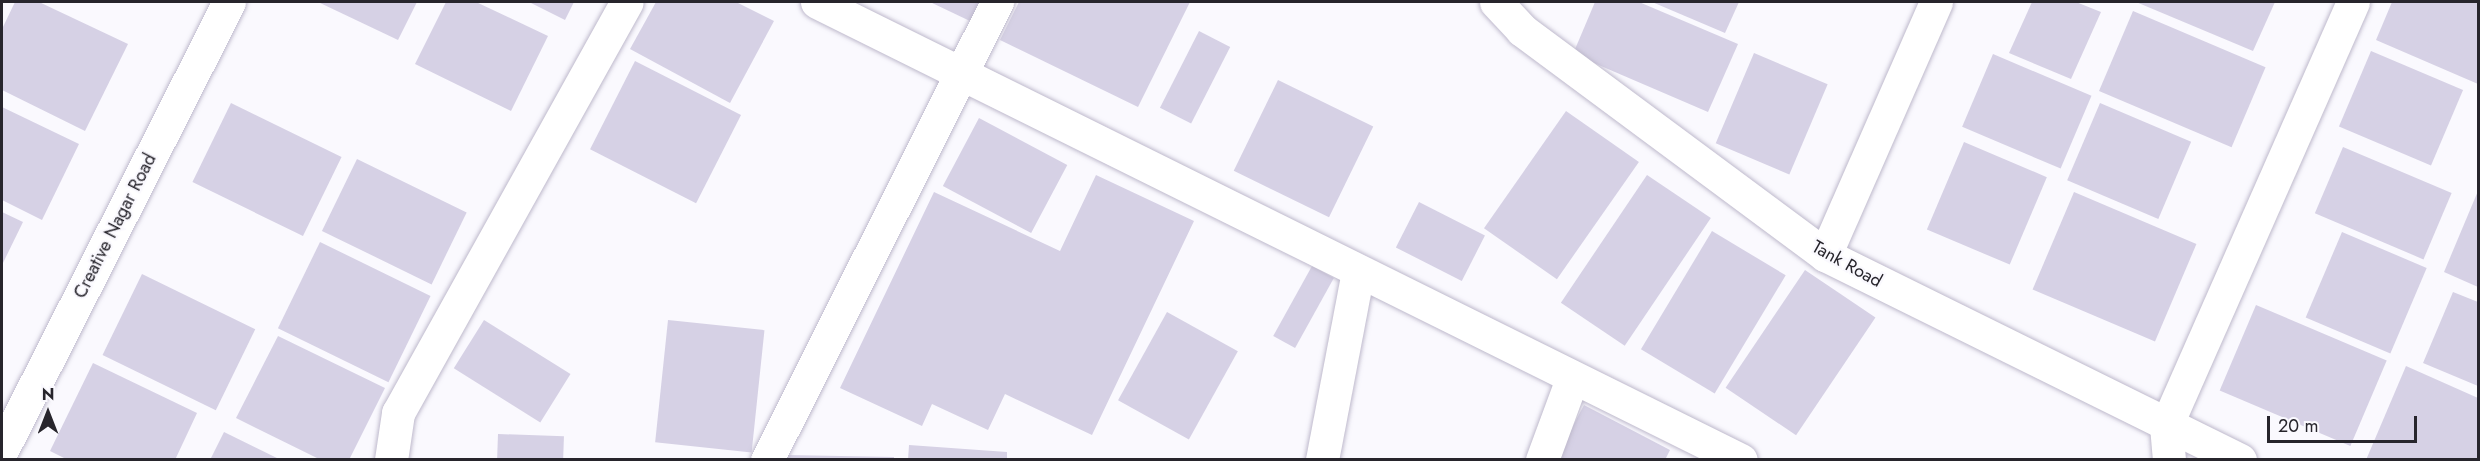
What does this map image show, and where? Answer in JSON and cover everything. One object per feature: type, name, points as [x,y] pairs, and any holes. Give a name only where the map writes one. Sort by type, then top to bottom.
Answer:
[{"type":"street","name":"Creative Nagar Road","points":[[2,450],[229,2]]},
{"type":"street","points":[[391,459],[398,414],[627,2]]},
{"type":"street","points":[[817,2],[1572,379],[1741,459]]},
{"type":"street","points":[[767,459],[997,2]]},
{"type":"street","name":"Tank Road","points":[[1496,2],[1528,16],[1825,255],[2166,426],[2240,459]]},
{"type":"street","points":[[1825,255],[1936,2]]},
{"type":"street","points":[[2169,459],[2166,426],[2353,2]]},
{"type":"street","points":[[1322,459],[1358,272]]},
{"type":"street","points":[[1542,459],[1572,379]]},
{"type":"building","points":[[15,2],[39,2],[128,44],[85,131],[2,90],[2,29]]},
{"type":"building","points":[[318,2],[417,2],[398,40]]},
{"type":"building","points":[[446,2],[476,2],[548,36],[511,111],[415,64]]},
{"type":"building","points":[[529,2],[574,2],[565,20]]},
{"type":"building","points":[[656,2],[736,2],[774,21],[730,103],[630,49]]},
{"type":"building","points":[[930,2],[982,2],[972,22]]},
{"type":"building","points":[[1019,2],[1190,2],[1138,107],[1000,40]]},
{"type":"building","points":[[1595,2],[1639,2],[1738,44],[1708,112],[1573,54]]},
{"type":"building","points":[[1652,2],[1739,2],[1725,33]]},
{"type":"building","points":[[2032,2],[2076,2],[2101,12],[2071,79],[2009,53]]},
{"type":"building","points":[[2136,2],[2275,2],[2253,51]]},
{"type":"building","points":[[2392,2],[2478,2],[2478,84],[2376,40]]},
{"type":"building","points":[[2133,11],[2266,67],[2232,147],[2099,91]]},
{"type":"building","points":[[1199,31],[1230,47],[1191,124],[1160,108]]},
{"type":"building","points":[[2371,51],[2463,90],[2431,166],[2339,126]]},
{"type":"building","points":[[1754,53],[1828,84],[1789,174],[1716,143]]},
{"type":"building","points":[[1993,54],[2091,96],[2061,169],[1962,127]]},
{"type":"building","points":[[635,61],[741,115],[696,203],[590,149]]},
{"type":"building","points":[[1278,80],[1373,126],[1329,217],[1234,171]]},
{"type":"building","points":[[231,103],[342,157],[303,236],[192,182]]},
{"type":"building","points":[[2100,103],[2191,142],[2158,219],[2067,180]]},
{"type":"building","points":[[2,107],[79,144],[42,220],[2,200]]},
{"type":"building","points":[[1566,111],[1639,162],[1557,279],[1484,228]]},
{"type":"building","points":[[979,118],[1067,165],[1031,233],[943,186]]},
{"type":"building","points":[[1964,142],[2047,177],[2010,265],[1927,229]]},
{"type":"building","points":[[2343,147],[2452,193],[2423,259],[2315,213]]},
{"type":"building","points":[[357,159],[467,212],[432,284],[322,231]]},
{"type":"building","points":[[1096,175],[1194,221],[1092,435],[1005,394],[988,430],[932,404],[922,426],[840,388],[934,192],[1060,251]]},
{"type":"building","points":[[1647,175],[1711,218],[1625,346],[1561,303]]},
{"type":"building","points":[[2478,191],[2478,287],[2444,272]]},
{"type":"building","points":[[2074,192],[2196,244],[2155,342],[2033,290]]},
{"type":"building","points":[[1419,202],[1485,236],[1462,281],[1396,247]]},
{"type":"building","points":[[2,212],[23,222],[2,265]]},
{"type":"building","points":[[1712,231],[1786,275],[1715,394],[1641,349]]},
{"type":"building","points":[[2342,232],[2427,268],[2390,354],[2306,318]]},
{"type":"building","points":[[320,242],[431,296],[388,382],[278,328]]},
{"type":"building","points":[[1312,266],[1334,278],[1295,348],[1273,336]]},
{"type":"building","points":[[1805,270],[1875,318],[1796,435],[1726,388]]},
{"type":"building","points":[[142,274],[255,329],[216,410],[103,355]]},
{"type":"building","points":[[2453,292],[2478,302],[2478,386],[2423,363]]},
{"type":"building","points":[[2256,305],[2387,360],[2350,446],[2220,391]]},
{"type":"building","points":[[1167,312],[1238,351],[1189,440],[1118,400]]},
{"type":"building","points":[[484,320],[571,374],[540,422],[454,368]]},
{"type":"building","points":[[668,320],[764,330],[752,452],[655,442]]},
{"type":"building","points":[[278,336],[385,388],[349,460],[321,460],[236,418]]},
{"type":"building","points":[[93,363],[197,413],[175,460],[68,460],[50,451]]},
{"type":"building","points":[[2406,366],[2478,398],[2478,460],[2366,460]]},
{"type":"building","points":[[1584,405],[1670,450],[1665,460],[1555,460]]},
{"type":"building","points":[[224,432],[281,460],[210,460]]},
{"type":"building","points":[[498,434],[564,436],[563,460],[497,460]]},
{"type":"building","points":[[909,445],[1007,452],[1007,460],[908,460]]},
{"type":"building","points":[[787,455],[894,457],[894,460],[787,460]]}]
